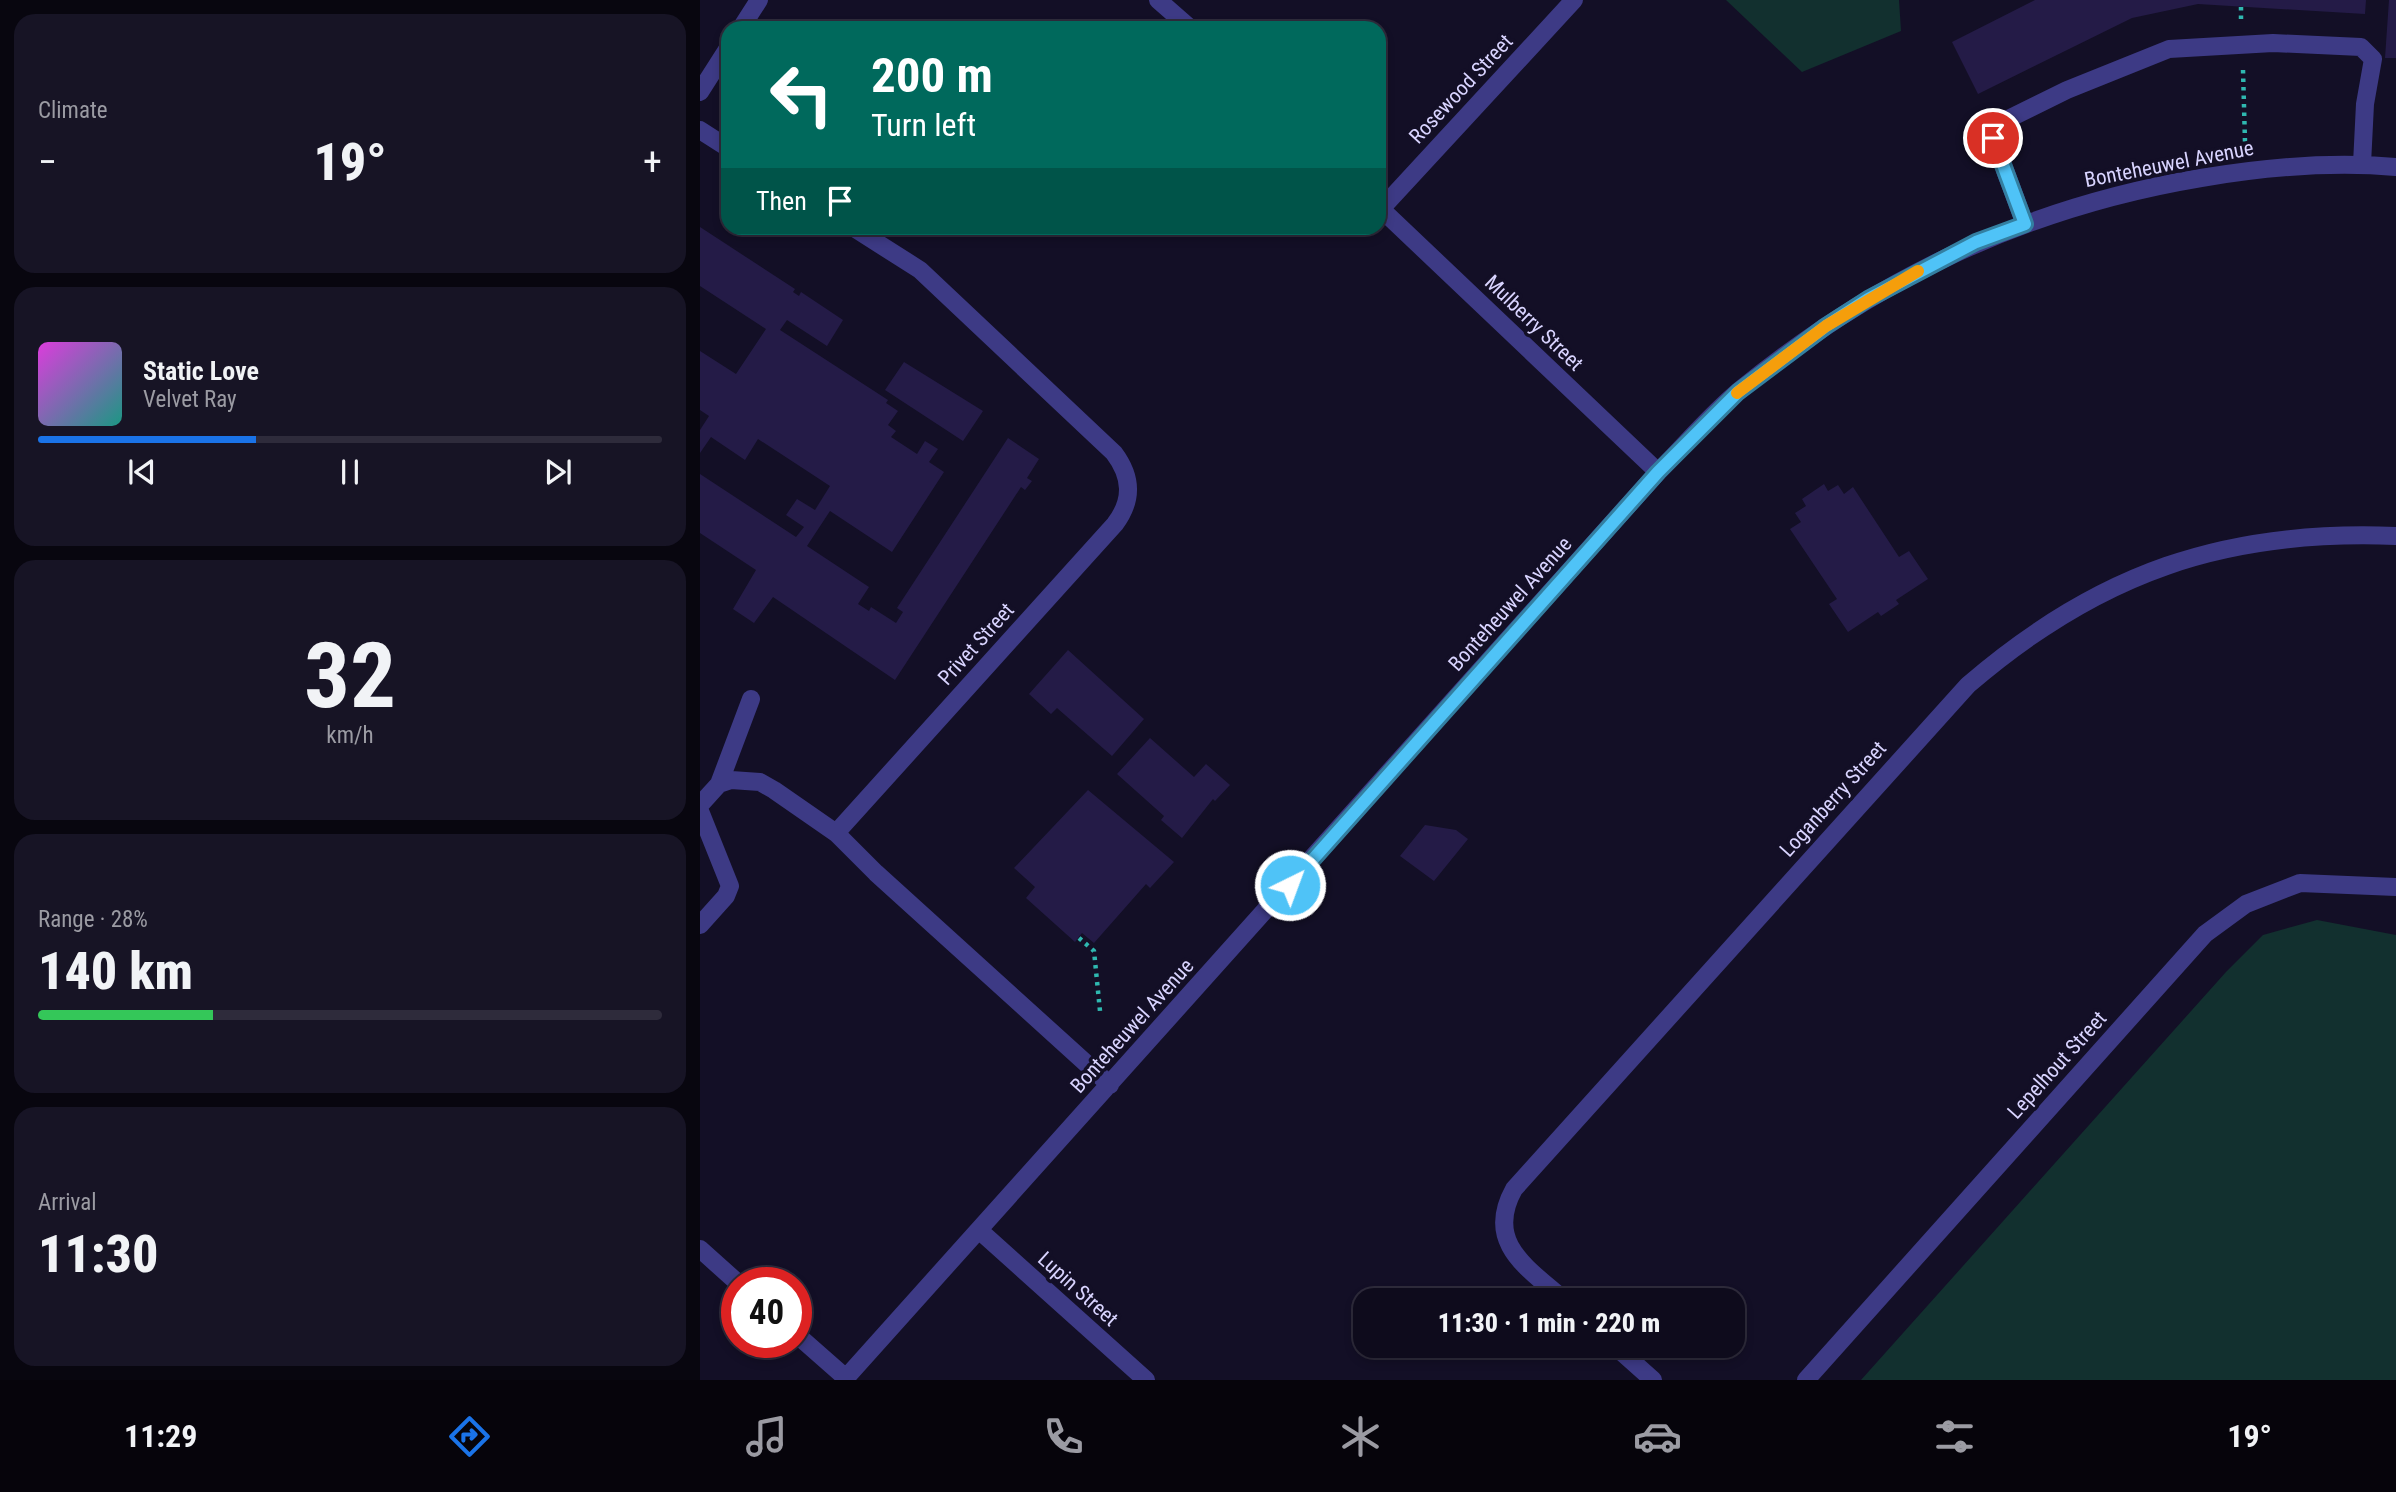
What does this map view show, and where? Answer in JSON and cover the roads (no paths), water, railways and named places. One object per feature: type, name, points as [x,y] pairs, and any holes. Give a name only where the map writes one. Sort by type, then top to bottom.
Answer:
[{"type":"street","points":[[746,21],[759,0]]},
{"type":"street","points":[[1158,0],[1182,21]]},
{"type":"street","name":"Rosewood Street","points":[[1386,202],[1574,0]]},
{"type":"street","points":[[2025,224],[1993,138],[1998,124],[2067,90],[2169,49],[2273,43],[2356,47],[2369,54],[2373,60],[2365,103],[2362,164]]},
{"type":"street","points":[[700,92],[721,59]]},
{"type":"street","points":[[700,130],[721,144]]},
{"type":"street","name":"Bonteheuwel Avenue","points":[[845,1379],[1658,472],[1738,392],[1826,326],[1921,269],[1976,242],[2067,208],[2144,187],[2256,169],[2362,164],[2396,167]]},
{"type":"street","name":"Mulberry Street","points":[[1386,214],[1658,472]]},
{"type":"street","name":"Privet Street","points":[[836,833],[1115,524],[1129,494],[1123,465],[1114,453],[920,270],[864,235]]},
{"type":"street","name":"Loganberry Street","points":[[1551,1288],[1514,1255],[1507,1242],[1504,1214],[1514,1189],[1968,685],[2044,625],[2129,579],[2174,562],[2218,550],[2296,537],[2396,536]]},
{"type":"street","points":[[700,804],[719,784],[751,699]]},
{"type":"street","points":[[719,784],[744,779],[760,782],[836,833],[876,873],[1110,1085]]},
{"type":"street","points":[[700,811],[730,886],[726,896],[700,925]]},
{"type":"street","name":"Lepelhout Street","points":[[1805,1380],[2205,934],[2224,917],[2273,892],[2300,883],[2396,887]]},
{"type":"street","name":"Lupin Street","points":[[980,1231],[1146,1380]]},
{"type":"street","points":[[700,1249],[721,1268]]},
{"type":"street","points":[[812,1349],[845,1379]]},
{"type":"street","points":[[1628,1358],[1653,1380]]}]
